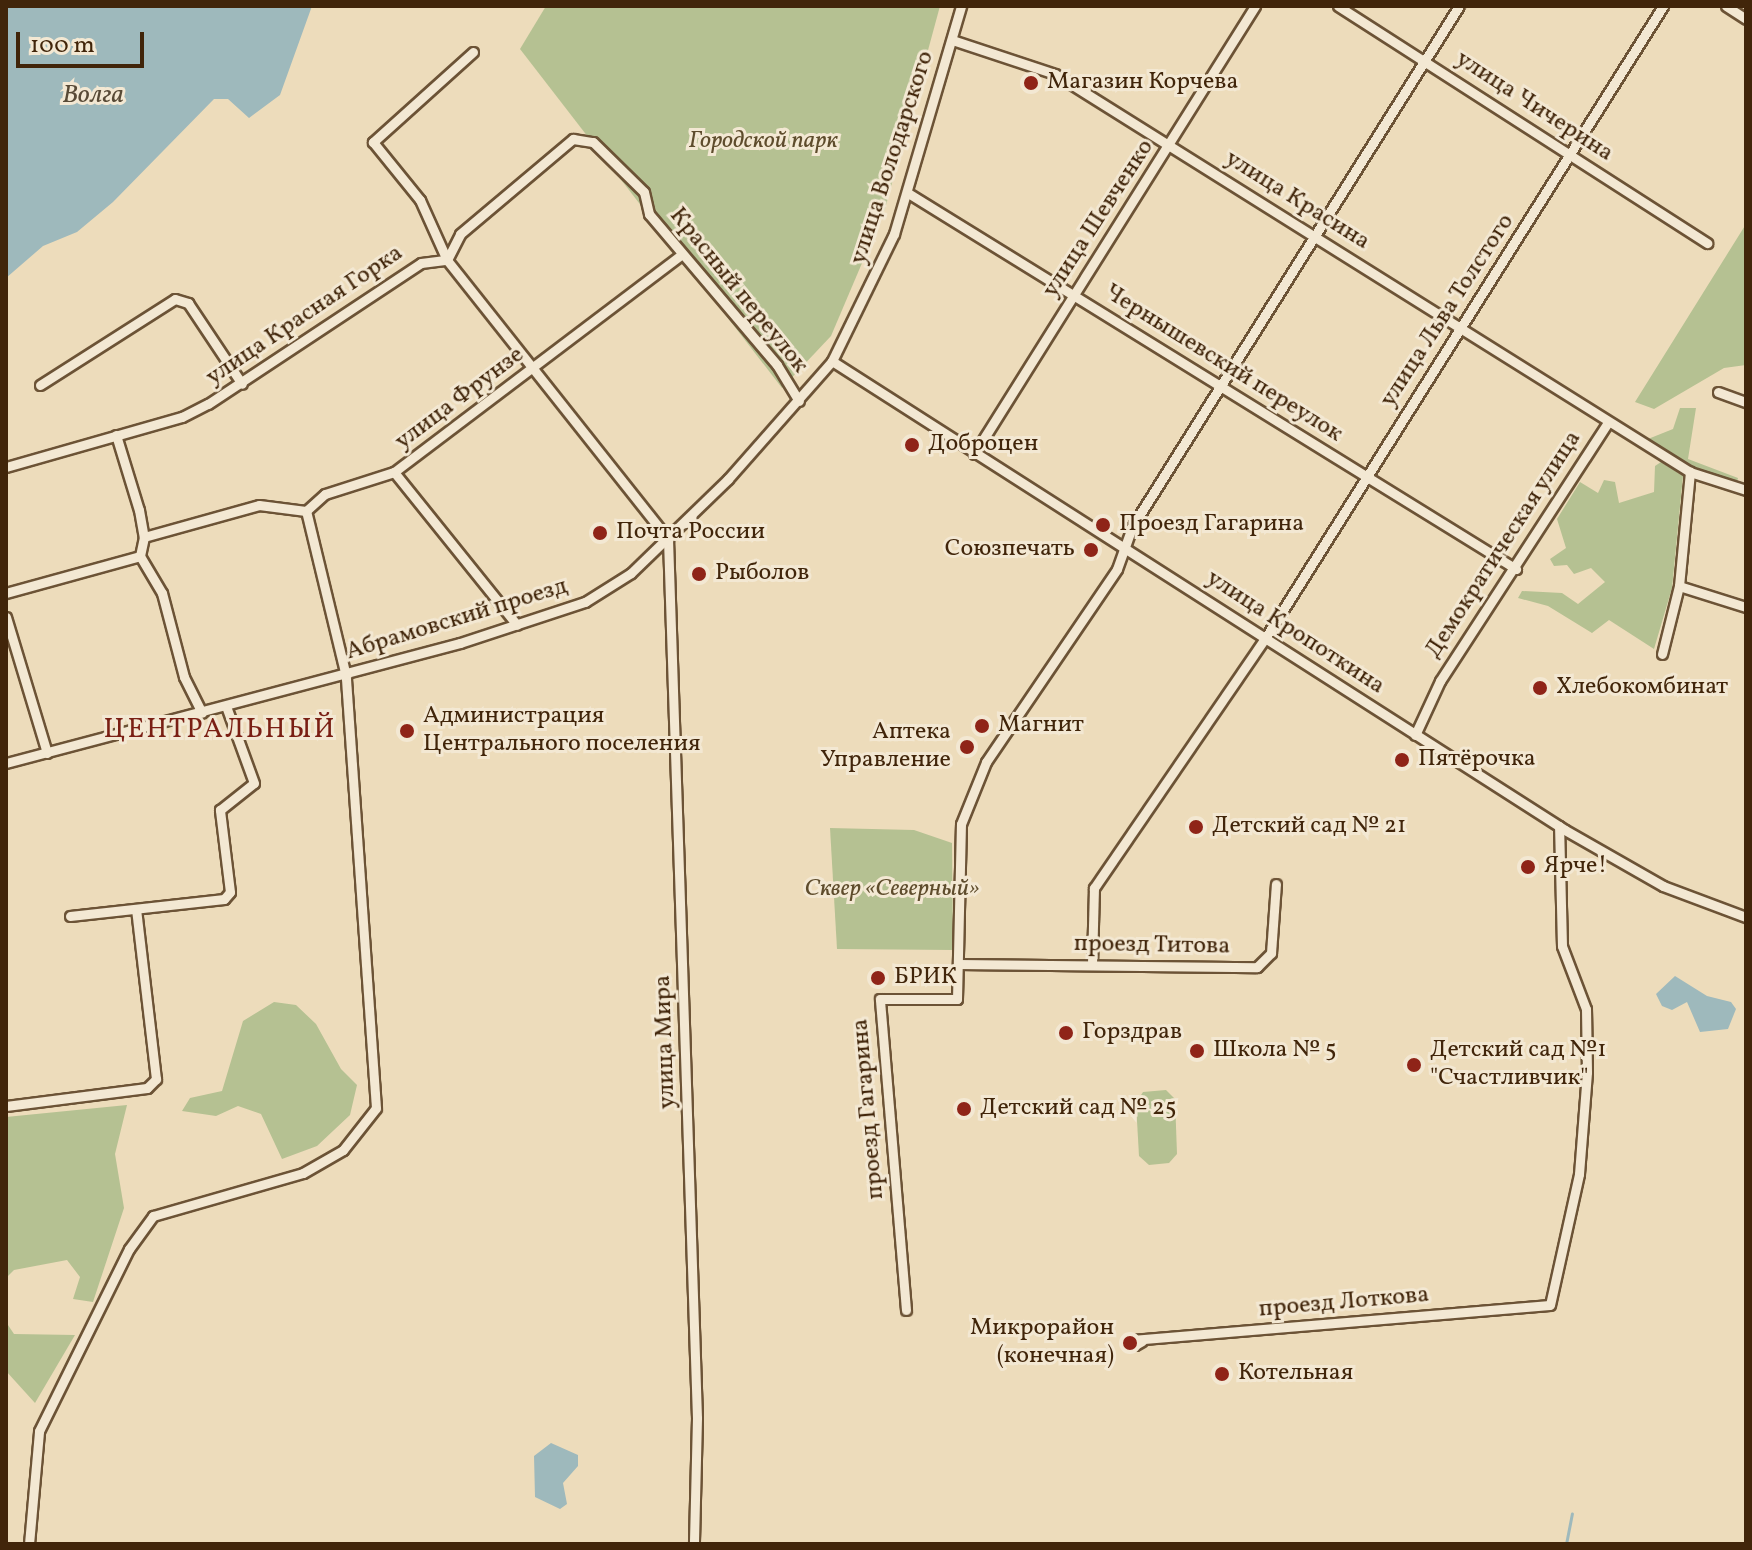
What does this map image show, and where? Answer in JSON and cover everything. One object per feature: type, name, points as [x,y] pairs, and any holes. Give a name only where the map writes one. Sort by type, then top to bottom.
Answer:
[{"type":"street","name":"улица Володарского","points":[[832,361],[868,294],[908,193],[961,6]]},
{"type":"street","name":"улица Шевченко","points":[[974,454],[1255,6]]},
{"type":"street","name":"улица Чичерина","points":[[1338,6],[1707,243]]},
{"type":"street","name":"проезд Гагарина","points":[[906,1310],[880,999],[957,999],[961,824],[986,762],[1126,548],[1132,527],[1219,384],[1459,6]]},
{"type":"street","name":"улица Льва Толстого","points":[[1092,964],[1094,888],[1266,637],[1364,475],[1463,328],[1663,6]]},
{"type":"street","points":[[1726,6],[1746,19]]},
{"type":"street","name":"улица Красина","points":[[952,40],[1055,74],[1690,472],[1746,490]]},
{"type":"street","points":[[473,52],[373,142],[420,200],[447,260],[668,539]]},
{"type":"street","name":"Красный переулок","points":[[447,260],[460,234],[565,142],[584,138],[644,192],[649,214],[777,365],[799,401]]},
{"type":"street","name":"Чернышевский переулок","points":[[908,193],[1516,569]]},
{"type":"street","name":"улица Фрунзе","points":[[306,511],[325,494],[394,472],[533,370],[682,254]]},
{"type":"street","name":"улица Красная Горка","points":[[6,467],[182,417],[242,384],[421,263],[447,260]]},
{"type":"street","points":[[40,385],[175,299],[188,303],[242,384]]},
{"type":"street","name":"Абрамовский проезд","points":[[6,763],[346,676],[517,625],[609,589],[668,539],[799,401],[832,361]]},
{"type":"street","name":"улица Кропоткина","points":[[832,361],[1562,828],[1663,886],[1746,917]]},
{"type":"street","points":[[1718,392],[1746,402]]},
{"type":"street","name":"Демократическая улица","points":[[1415,735],[1440,681],[1516,569],[1608,422]]},
{"type":"street","points":[[116,435],[144,537],[140,556],[162,593],[184,677],[202,713]]},
{"type":"street","points":[[394,472],[517,625]]},
{"type":"street","points":[[1662,654],[1679,586],[1690,472]]},
{"type":"street","points":[[29,1544],[39,1431],[129,1249],[153,1216],[303,1173],[343,1150],[376,1108],[346,676],[306,511],[259,505],[144,537]]},
{"type":"street","name":"улица Мира","points":[[668,539],[697,1418],[694,1544]]},
{"type":"street","points":[[6,593],[140,556]]},
{"type":"street","points":[[1679,586],[1746,607]]},
{"type":"street","points":[[6,617],[47,753]]},
{"type":"street","points":[[70,916],[224,899],[230,892],[220,810],[254,783],[226,706]]},
{"type":"street","name":"проезд Лоткова","points":[[1142,1341],[1550,1305],[1579,1174],[1587,1072],[1586,1009],[1562,946],[1562,828]]},
{"type":"street","name":"проезд Титова","points":[[958,964],[1257,967],[1271,953],[1276,884]]},
{"type":"street","points":[[6,1106],[147,1088],[156,1079],[136,909]]},
{"type":"green space","name":"Городской парк","points":[[546,6],[940,6],[885,209],[831,336],[782,388],[520,49]]},
{"type":"green space","points":[[1746,224],[1746,365],[1724,368],[1654,409],[1635,402]]},
{"type":"green space","points":[[1680,408],[1696,408],[1688,459],[1738,478],[1736,485],[1687,467],[1648,439],[1673,429]]},
{"type":"green space","points":[[1661,462],[1683,476],[1672,588],[1654,649],[1609,620],[1592,633],[1548,606],[1518,598],[1522,591],[1562,593],[1578,604],[1605,582],[1591,568],[1574,574],[1567,565],[1554,566],[1550,559],[1566,548],[1557,519],[1580,482],[1598,493],[1604,480],[1615,482],[1619,503],[1654,492],[1655,466]]},
{"type":"green space","name":"Сквер «Северный»","points":[[830,828],[914,830],[952,843],[953,950],[837,949]]},
{"type":"green space","points":[[274,1002],[296,1005],[316,1024],[341,1069],[357,1085],[350,1115],[317,1146],[282,1159],[261,1114],[238,1106],[216,1116],[182,1111],[190,1098],[222,1091],[243,1021]]},
{"type":"green space","points":[[1166,1090],[1175,1099],[1177,1154],[1169,1163],[1149,1165],[1139,1156],[1136,1103],[1143,1092]]},
{"type":"green space","points":[[127,1105],[115,1154],[124,1208],[93,1302],[73,1299],[80,1277],[67,1260],[14,1270],[6,1278],[6,1117]]},
{"type":"green space","points":[[6,1322],[14,1334],[75,1335],[35,1403],[6,1371]]},
{"type":"water","name":"Волга","points":[[6,6],[312,6],[280,95],[249,118],[228,99],[214,99],[113,202],[77,232],[43,246],[6,278]]},
{"type":"water","points":[[1675,976],[1707,996],[1731,1002],[1736,1009],[1728,1029],[1700,1032],[1687,1002],[1672,1010],[1662,1006],[1656,994]]},
{"type":"water","points":[[551,1443],[578,1455],[578,1466],[563,1483],[567,1504],[560,1509],[535,1497],[534,1456]]},
{"type":"waterway","points":[[1566,1544],[1572,1514]]},
{"type":"place","name":"Магазин Корчева","points":[[1031,83]]},
{"type":"place","name":"Доброцен","points":[[912,445]]},
{"type":"place","name":"Проезд Гагарина","points":[[1103,525]]},
{"type":"place","name":"Почта России","points":[[600,533]]},
{"type":"place","name":"Союзпечать","points":[[1091,550]]},
{"type":"place","name":"Рыболов","points":[[699,574]]},
{"type":"place","name":"Хлебокомбинат","points":[[1540,688]]},
{"type":"place","name":"Магнит","points":[[982,726]]},
{"type":"place","name":"Администрация Центрального поселения","points":[[407,731]]},
{"type":"place","name":"Аптека Управление","points":[[967,747]]},
{"type":"place","name":"Пятёрочка","points":[[1402,760]]},
{"type":"place","name":"Детский сад № 21","points":[[1196,827]]},
{"type":"place","name":"Ярче!","points":[[1528,867]]},
{"type":"place","name":"БРИК","points":[[878,978]]},
{"type":"place","name":"Горздрав","points":[[1066,1033]]},
{"type":"place","name":"Школа № 5","points":[[1197,1051]]},
{"type":"place","name":"Детский сад №1 \"Счастливчик\"","points":[[1414,1065]]},
{"type":"place","name":"Детский сад № 25","points":[[964,1109]]},
{"type":"place","name":"Микрорайон (конечная)","points":[[1130,1343]]},
{"type":"place","name":"Котельная","points":[[1222,1374]]},
{"type":"district","name":"ЦЕНТРАЛЬНЫЙ","points":[[220,730]]}]
